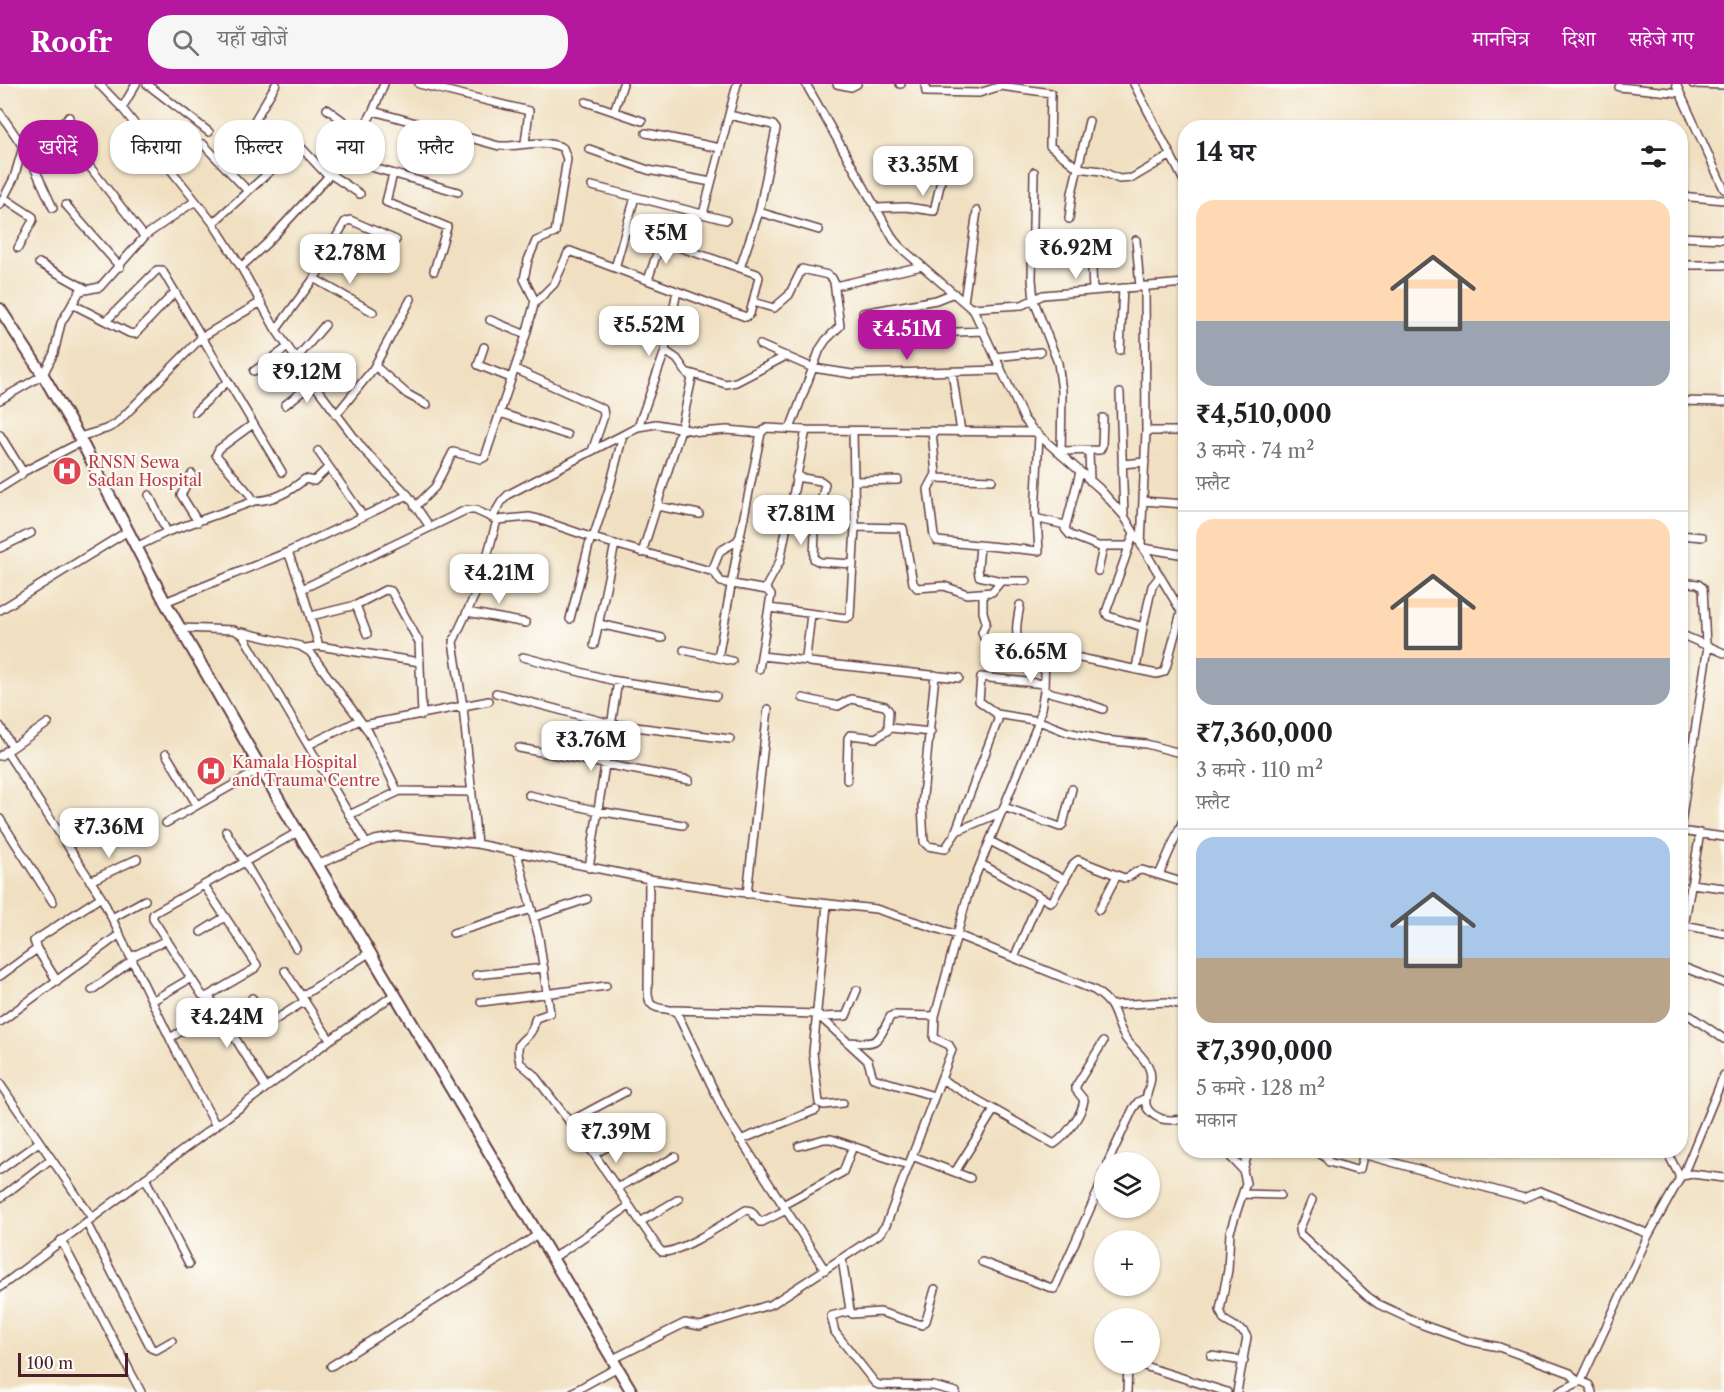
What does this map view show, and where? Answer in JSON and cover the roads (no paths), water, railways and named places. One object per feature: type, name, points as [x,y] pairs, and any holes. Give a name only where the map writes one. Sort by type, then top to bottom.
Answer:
[{"type":"main road","points":[[0,309],[43,375],[80,440],[165,602],[261,770],[632,1392]]},
{"type":"street","points":[[99,84],[122,108],[213,223],[242,267],[276,330],[336,415],[363,449],[408,495],[430,527]]},
{"type":"street","points":[[122,108],[136,84]]},
{"type":"street","points":[[147,84],[208,132]]},
{"type":"street","points":[[255,120],[276,84]]},
{"type":"street","points":[[368,120],[384,84]]},
{"type":"street","points":[[418,84],[529,111],[525,143]]},
{"type":"street","points":[[614,111],[623,84]]},
{"type":"street","points":[[703,214],[737,84]]},
{"type":"street","points":[[806,84],[875,208],[900,247],[971,308],[1017,408],[1037,434],[1061,453],[1124,516],[1178,607]]},
{"type":"street","points":[[837,84],[851,87],[857,84]]},
{"type":"street","points":[[925,84],[926,92],[979,93],[1001,86],[1051,93],[1050,146],[1078,168],[1101,171],[1114,178],[1129,179],[1171,155]]},
{"type":"street","points":[[1134,84],[1178,169]]},
{"type":"street","points":[[1676,84],[1724,189]]},
{"type":"street","points":[[1693,84],[1724,86]]},
{"type":"street","points":[[1619,87],[1680,93]]},
{"type":"street","points":[[586,102],[642,121]]},
{"type":"street","points":[[327,110],[341,120]]},
{"type":"street","points":[[373,111],[499,146],[511,147],[525,143],[553,144],[563,148],[567,159],[556,230],[553,234],[535,243],[524,277],[535,298],[534,304],[526,335],[485,457],[481,459],[453,452],[435,487],[416,507]]},
{"type":"street","points":[[0,113],[18,140]]},
{"type":"street","points":[[729,115],[775,127],[759,212],[740,268]]},
{"type":"street","points":[[66,120],[69,117]]},
{"type":"street","points":[[1070,219],[1072,193],[1089,121]]},
{"type":"street","points":[[646,133],[720,148]]},
{"type":"street","points":[[203,144],[214,155]]},
{"type":"street","points":[[589,149],[648,170],[711,182]]},
{"type":"street","points":[[304,151],[329,175],[360,194]]},
{"type":"street","points":[[875,208],[906,207],[934,211],[947,155]]},
{"type":"street","points":[[18,164],[2,202],[33,217],[18,248]]},
{"type":"street","points":[[385,171],[458,192]]},
{"type":"street","points":[[1034,172],[1032,279],[1034,300],[1058,363],[1062,391],[1061,453]]},
{"type":"street","points":[[37,174],[53,208]]},
{"type":"street","points":[[95,174],[144,236]]},
{"type":"street","points":[[232,174],[248,191]]},
{"type":"street","points":[[213,223],[267,174]]},
{"type":"street","points":[[393,174],[386,202],[447,227],[435,271]]},
{"type":"street","points":[[242,267],[329,175]]},
{"type":"street","points":[[592,186],[726,220]]},
{"type":"street","points":[[615,268],[635,197]]},
{"type":"street","points":[[1688,197],[1724,200]]},
{"type":"street","points":[[0,400],[43,375],[54,353],[61,323],[80,291],[100,287],[120,267],[144,236],[195,201]]},
{"type":"street","points":[[66,206],[120,267]]},
{"type":"street","points":[[964,302],[977,210]]},
{"type":"street","points":[[759,212],[819,230]]},
{"type":"street","points":[[276,330],[326,262],[330,248],[347,220],[396,240]]},
{"type":"street","points":[[534,304],[551,289],[570,251],[746,317],[750,314],[758,275],[626,229]]},
{"type":"street","points":[[1688,237],[1724,239]]},
{"type":"street","points":[[1136,240],[1142,287],[1146,430],[1142,547]]},
{"type":"street","points":[[648,280],[661,241]]},
{"type":"street","points":[[1090,247],[1094,291]]},
{"type":"street","points":[[39,263],[86,289]]},
{"type":"street","points":[[1688,265],[1724,265]]},
{"type":"street","points":[[835,286],[922,266]]},
{"type":"street","points":[[753,302],[774,308],[789,295],[800,272],[805,268],[828,275],[835,286],[840,326],[823,344],[790,429]]},
{"type":"street","points":[[106,321],[157,270],[162,270],[282,472]]},
{"type":"street","points":[[315,279],[373,312]]},
{"type":"street","points":[[971,308],[1022,305],[1043,295],[1178,284]]},
{"type":"street","points":[[1120,350],[1123,288]]},
{"type":"street","points":[[638,427],[665,351],[677,291]]},
{"type":"street","points":[[72,304],[135,334],[175,292]]},
{"type":"street","points":[[863,313],[936,300],[954,293]]},
{"type":"street","points":[[336,415],[375,366],[411,299]]},
{"type":"street","points":[[0,488],[21,475],[22,472],[80,440],[116,424],[201,337],[261,302]]},
{"type":"street","points":[[490,320],[526,335]]},
{"type":"street","points":[[296,359],[325,325]]},
{"type":"street","points":[[906,334],[983,331]]},
{"type":"street","points":[[760,345],[813,368],[862,375],[1001,370]]},
{"type":"street","points":[[254,371],[288,347]]},
{"type":"street","points":[[484,347],[478,364],[512,378]]},
{"type":"street","points":[[642,553],[681,429],[692,378],[676,359],[665,351]]},
{"type":"street","points":[[995,357],[1040,352]]},
{"type":"street","points":[[687,372],[732,384],[786,356]]},
{"type":"street","points":[[375,366],[402,390],[427,405]]},
{"type":"street","points":[[515,369],[603,409],[604,416],[592,451]]},
{"type":"street","points":[[952,372],[961,432]]},
{"type":"street","points":[[195,412],[228,381]]},
{"type":"street","points":[[285,405],[313,383]]},
{"type":"street","points":[[1120,393],[1124,516]]},
{"type":"street","points":[[1688,401],[1724,402]]},
{"type":"street","points":[[500,413],[567,435]]},
{"type":"street","points":[[1061,453],[1102,448],[1102,418]]},
{"type":"street","points":[[252,501],[251,496],[216,455],[219,449],[253,424]]},
{"type":"street","points":[[477,844],[463,707],[453,642],[483,575],[494,519],[502,501],[509,494],[638,427],[656,424],[707,433],[727,430],[761,434]]},
{"type":"street","points":[[718,658],[761,434],[766,428],[1037,434]]},
{"type":"street","points":[[765,590],[780,561],[806,430]]},
{"type":"street","points":[[1146,430],[1178,431]]},
{"type":"street","points":[[769,608],[846,618],[850,616],[855,527],[853,431]]},
{"type":"street","points":[[932,431],[935,478],[928,489],[935,540],[939,543],[1039,551],[1035,513],[1037,434]]},
{"type":"street","points":[[0,435],[22,472]]},
{"type":"street","points":[[570,619],[623,435]]},
{"type":"street","points":[[318,451],[363,516]]},
{"type":"street","points":[[1089,451],[1090,481]]},
{"type":"street","points":[[1122,464],[1145,462]]},
{"type":"street","points":[[136,547],[167,532],[250,504],[252,501],[279,497],[305,479],[314,482],[329,467]]},
{"type":"street","points":[[1080,472],[1065,529],[1070,535],[1101,546],[1129,546]]},
{"type":"street","points":[[192,474],[181,495],[198,522]]},
{"type":"street","points":[[796,477],[821,481],[825,484],[814,536],[814,559],[820,562],[853,564]]},
{"type":"street","points":[[935,478],[992,480]]},
{"type":"street","points":[[854,481],[898,480]]},
{"type":"street","points":[[149,495],[167,532]]},
{"type":"street","points":[[165,602],[288,552],[408,495]]},
{"type":"street","points":[[1143,501],[1178,504]]},
{"type":"street","points":[[657,506],[699,514]]},
{"type":"street","points":[[302,589],[470,509],[494,519],[532,518],[642,553],[712,571],[716,573],[721,582],[770,592],[759,669]]},
{"type":"street","points":[[1037,518],[1065,525]]},
{"type":"street","points":[[855,527],[903,528],[913,583],[917,588],[944,586],[967,594],[983,593],[995,590],[1001,581]]},
{"type":"street","points":[[0,610],[128,531]]},
{"type":"street","points":[[1134,532],[1106,612],[1108,616],[1143,627]]},
{"type":"street","points":[[0,548],[31,533]]},
{"type":"street","points":[[712,571],[720,551],[737,541],[740,536]]},
{"type":"street","points":[[1688,536],[1702,537]]},
{"type":"street","points":[[594,645],[615,544]]},
{"type":"street","points":[[980,546],[979,576],[1001,581],[1027,581]]},
{"type":"street","points":[[1098,571],[1103,554],[1101,546]]},
{"type":"street","points":[[1142,547],[1178,554]]},
{"type":"street","points":[[288,552],[319,646]]},
{"type":"street","points":[[1136,669],[1152,586],[1160,576]]},
{"type":"street","points":[[1688,583],[1698,584],[1703,588],[1707,646],[1688,756]]},
{"type":"street","points":[[311,616],[356,605],[385,590],[391,591],[417,638],[422,715]]},
{"type":"street","points":[[983,593],[983,612],[986,622],[982,632],[983,637],[1156,674],[1164,672],[1178,630]]},
{"type":"street","points":[[1020,604],[1017,640],[1021,645]]},
{"type":"street","points":[[356,605],[367,634]]},
{"type":"street","points":[[467,612],[526,623]]},
{"type":"street","points":[[808,661],[806,657],[811,614]]},
{"type":"street","points":[[598,624],[662,638]]},
{"type":"street","points":[[181,628],[239,632],[306,648],[319,646],[420,662]]},
{"type":"street","points":[[239,632],[243,635],[366,843]]},
{"type":"street","points":[[1688,638],[1724,653]]},
{"type":"street","points":[[306,648],[362,722],[398,792]]},
{"type":"street","points":[[684,650],[732,661]]},
{"type":"street","points":[[573,1392],[615,1363],[686,1323],[700,1326],[772,1304],[883,1230],[952,1050],[949,1045],[934,1038],[934,1016],[968,894],[1039,721],[1044,688],[1045,650]]},
{"type":"street","points":[[761,656],[959,678]]},
{"type":"street","points":[[523,657],[618,681],[716,696]]},
{"type":"street","points":[[935,675],[922,806],[922,837],[928,846],[940,850],[948,846],[954,835],[998,720],[997,714]]},
{"type":"street","points":[[1103,710],[1044,688],[981,677],[979,701],[997,714],[1039,721],[1067,732],[1103,740],[1146,744],[1178,752]]},
{"type":"street","points":[[589,868],[618,681]]},
{"type":"street","points":[[496,693],[612,724],[730,739]]},
{"type":"street","points":[[803,698],[838,706],[851,699],[885,706],[889,711],[888,728]]},
{"type":"street","points":[[308,745],[362,722],[422,715],[489,701]]},
{"type":"street","points":[[747,894],[768,709]]},
{"type":"street","points":[[6,751],[48,723]]},
{"type":"street","points":[[0,726],[6,751],[101,897],[216,1126]]},
{"type":"street","points":[[847,780],[849,736],[853,734],[876,738],[888,728],[931,732]]},
{"type":"street","points":[[519,748],[689,780]]},
{"type":"street","points":[[166,754],[197,805]]},
{"type":"street","points":[[166,823],[261,770]]},
{"type":"street","points":[[954,835],[957,831],[1003,809],[1060,827],[1063,824],[1072,789]]},
{"type":"street","points":[[349,814],[398,792],[471,792]]},
{"type":"street","points":[[529,795],[598,811],[683,825]]},
{"type":"street","points":[[0,819],[53,902]]},
{"type":"street","points":[[226,831],[296,948]]},
{"type":"street","points":[[1688,831],[1724,837]]},
{"type":"street","points":[[204,885],[257,965],[206,998],[153,920],[153,915],[204,885],[298,832]]},
{"type":"street","points":[[1159,875],[1178,832]]},
{"type":"street","points":[[1688,902],[1700,833]]},
{"type":"street","points":[[317,865],[366,843],[398,836],[477,844],[589,868],[747,894],[876,909],[957,935],[1094,990],[1105,997],[1112,1005],[1124,1037],[1151,1071],[1146,1098],[1148,1110],[1162,1119],[1178,1120]]},
{"type":"street","points":[[990,841],[1065,880]]},
{"type":"street","points":[[517,853],[533,913],[550,1013],[534,1020],[531,1031],[519,1044],[519,1058],[522,1066],[534,1075],[594,1154],[659,1249],[665,1252],[701,1237],[746,1210],[751,1211],[762,1222],[843,1172],[853,1146]]},
{"type":"street","points":[[90,881],[137,859]]},
{"type":"street","points":[[981,864],[1048,901],[1053,900],[1077,860],[1127,878],[1139,870],[1178,881]]},
{"type":"street","points":[[1099,910],[1117,875]]},
{"type":"street","points":[[649,879],[648,995],[654,1007],[673,1010],[846,1016],[857,990]]},
{"type":"street","points":[[1691,884],[1724,888]]},
{"type":"street","points":[[57,981],[34,943],[36,938],[101,897]]},
{"type":"street","points":[[1014,958],[1040,897]]},
{"type":"street","points":[[453,933],[587,899]]},
{"type":"street","points":[[112,918],[145,900]]},
{"type":"street","points":[[827,904],[813,1053],[819,1103],[824,1106],[843,1103]]},
{"type":"street","points":[[201,932],[225,917]]},
{"type":"street","points":[[1688,926],[1724,933]]},
{"type":"street","points":[[0,1022],[120,934]]},
{"type":"street","points":[[92,990],[132,959],[167,940]]},
{"type":"street","points":[[0,976],[37,949]]},
{"type":"street","points":[[252,998],[270,1023],[369,953]]},
{"type":"street","points":[[476,975],[544,968]]},
{"type":"street","points":[[1688,969],[1724,983]]},
{"type":"street","points":[[285,971],[330,1040]]},
{"type":"street","points":[[152,1001],[191,978]]},
{"type":"street","points":[[481,1002],[606,986]]},
{"type":"street","points":[[0,1287],[395,994]]},
{"type":"street","points":[[209,996],[266,1088]]},
{"type":"street","points":[[1112,1005],[1167,1002],[1178,1004]]},
{"type":"street","points":[[170,1038],[217,1010]]},
{"type":"street","points":[[673,1010],[680,1017],[728,1120],[825,1270]]},
{"type":"street","points":[[1688,1014],[1724,1039]]},
{"type":"street","points":[[847,1042],[874,1043],[893,1015],[934,1016]]},
{"type":"street","points":[[818,1016],[868,1061],[873,1077],[934,1096]]},
{"type":"street","points":[[941,1079],[1056,1144],[1082,1108],[1084,1100],[1076,1090],[1076,1086],[1103,1042]]},
{"type":"street","points":[[1558,1392],[1580,1382],[1649,1234],[1682,1176],[1724,1076]]},
{"type":"street","points":[[0,1084],[89,1220],[151,1348],[156,1350],[171,1341]]},
{"type":"street","points":[[569,1122],[625,1092]]},
{"type":"street","points":[[1113,1152],[1133,1109],[1138,1102],[1146,1098]]},
{"type":"street","points":[[740,1140],[816,1110]]},
{"type":"street","points":[[955,1172],[994,1110]]},
{"type":"street","points":[[594,1154],[650,1124]]},
{"type":"street","points":[[800,1146],[824,1139],[837,1140],[908,1165]]},
{"type":"street","points":[[0,1170],[39,1142]]},
{"type":"street","points":[[912,1156],[970,1178]]},
{"type":"street","points":[[617,1188],[675,1157]]},
{"type":"street","points":[[1232,1158],[1243,1170]]},
{"type":"street","points":[[1238,1392],[1248,1340],[1246,1334],[1224,1320],[1220,1310],[1228,1270],[1230,1232],[1246,1183],[1243,1170],[1247,1158]]},
{"type":"street","points":[[1326,1158],[1329,1162],[1358,1170],[1363,1158]]},
{"type":"street","points":[[1377,1158],[1524,1198],[1540,1191],[1649,1234]]},
{"type":"street","points":[[1671,1158],[1682,1176]]},
{"type":"street","points":[[0,1198],[51,1159]]},
{"type":"street","points":[[1682,1176],[1692,1174],[1724,1178]]},
{"type":"street","points":[[146,1178],[189,1264]]},
{"type":"street","points":[[1243,1194],[1280,1195]]},
{"type":"street","points":[[640,1222],[679,1199]]},
{"type":"street","points":[[982,1262],[1054,1289],[1094,1200]]},
{"type":"street","points":[[1312,1200],[1299,1230],[1300,1234],[1372,1300],[1423,1325],[1468,1341],[1499,1347],[1570,1373],[1580,1382],[1589,1385],[1592,1392]]},
{"type":"street","points":[[553,1258],[629,1206]]},
{"type":"street","points":[[332,1366],[539,1234]]},
{"type":"street","points":[[61,1240],[141,1392]]},
{"type":"street","points":[[842,1259],[850,1311],[856,1315],[884,1313],[922,1325],[926,1321],[935,1290]]},
{"type":"street","points":[[850,1311],[831,1316],[832,1327],[875,1383],[933,1386],[956,1392]]},
{"type":"street","points":[[1211,1356],[1244,1361]]},
{"type":"street","points":[[1160,1371],[1227,1392]]},
{"type":"street","points":[[1126,1392],[1127,1374]]},
{"type":"place","name":"RNSN Sewa Sadan Hospital","points":[[67,471]]},
{"type":"place","name":"Kamala Hospital and Trauma Centre","points":[[211,771]]}]
